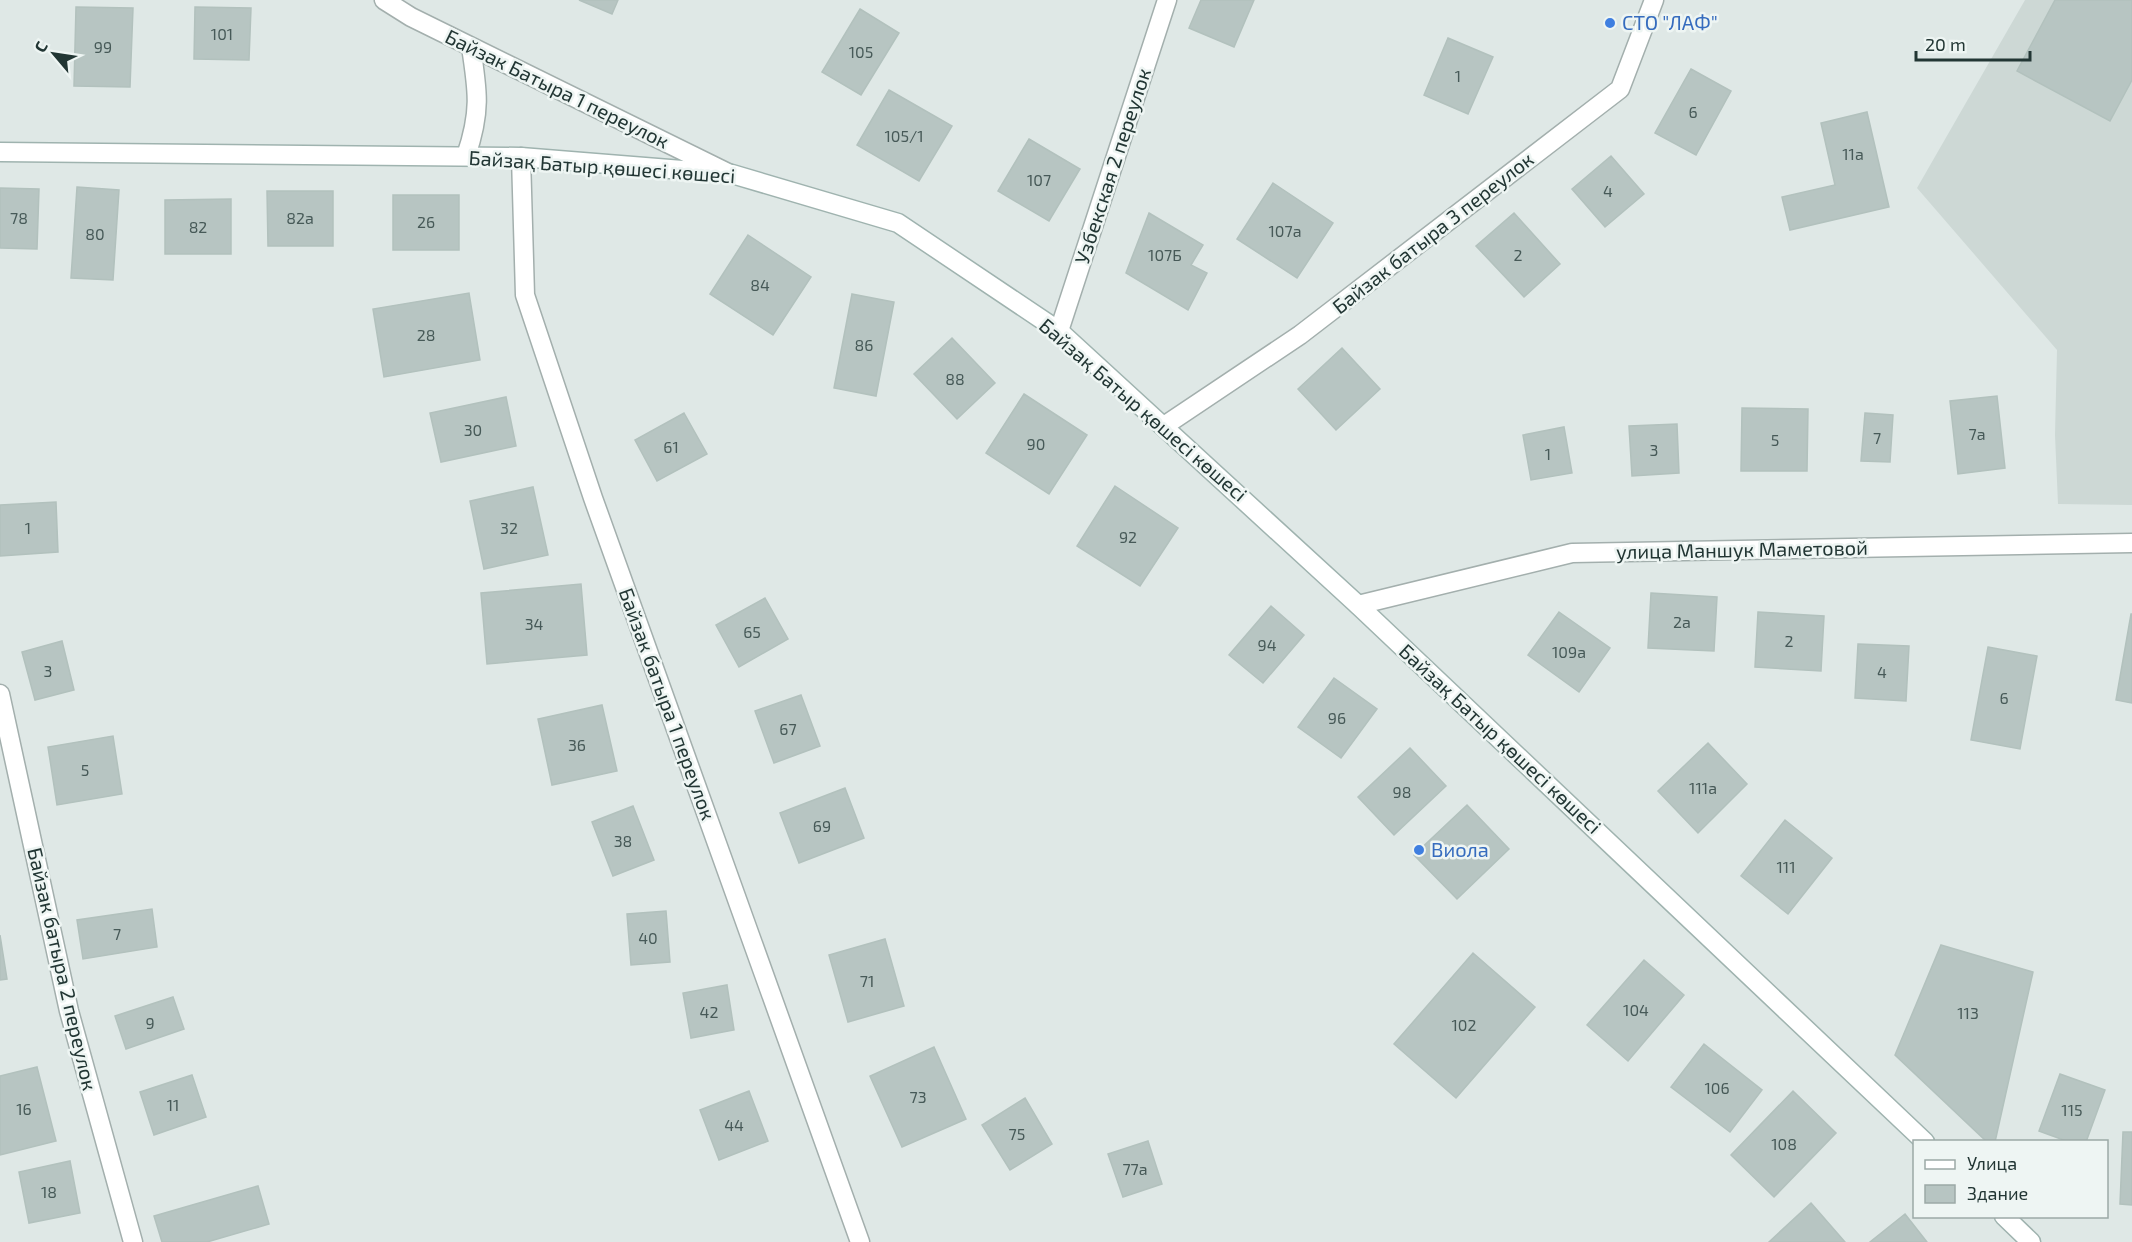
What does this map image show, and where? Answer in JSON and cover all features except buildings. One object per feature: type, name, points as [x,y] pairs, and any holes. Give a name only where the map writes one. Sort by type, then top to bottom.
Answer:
[{"type":"street","name":"Байзак Батыра 1 переулок","points":[[384,0],[411,17],[732,174]]},
{"type":"street","name":"Узбекская 2 переулок","points":[[1059,331],[1167,0]]},
{"type":"street","name":"Байзак батыра 3 переулок","points":[[1164,426],[1300,335],[1620,89],[1654,0]]},
{"type":"street","points":[[465,156],[476,126],[478,96],[471,47]]},
{"type":"street","name":"Байзақ Батыр қөшесі көшесі","points":[[0,152],[521,157],[732,174],[898,223],[1059,331],[1358,605],[1923,1140]]},
{"type":"street","name":"Байзак батыра 1 переулок","points":[[521,157],[525,295],[593,498],[860,1242]]},
{"type":"street","name":"улица Маншук Маметовой","points":[[1358,605],[1572,553],[2132,543]]},
{"type":"street","name":"Байзак батыра 2 переулок","points":[[0,694],[69,1011],[133,1242]]},
{"type":"street","points":[[2006,1218],[2031,1242]]},
{"type":"shaded area","points":[[2025,0],[2132,0],[2132,505],[2058,504],[2055,435],[2057,350],[1917,188]]},
{"type":"place","name":"СТО \"ЛАФ\"","points":[[1610,23]]},
{"type":"place","name":"Виола","points":[[1419,850]]}]
